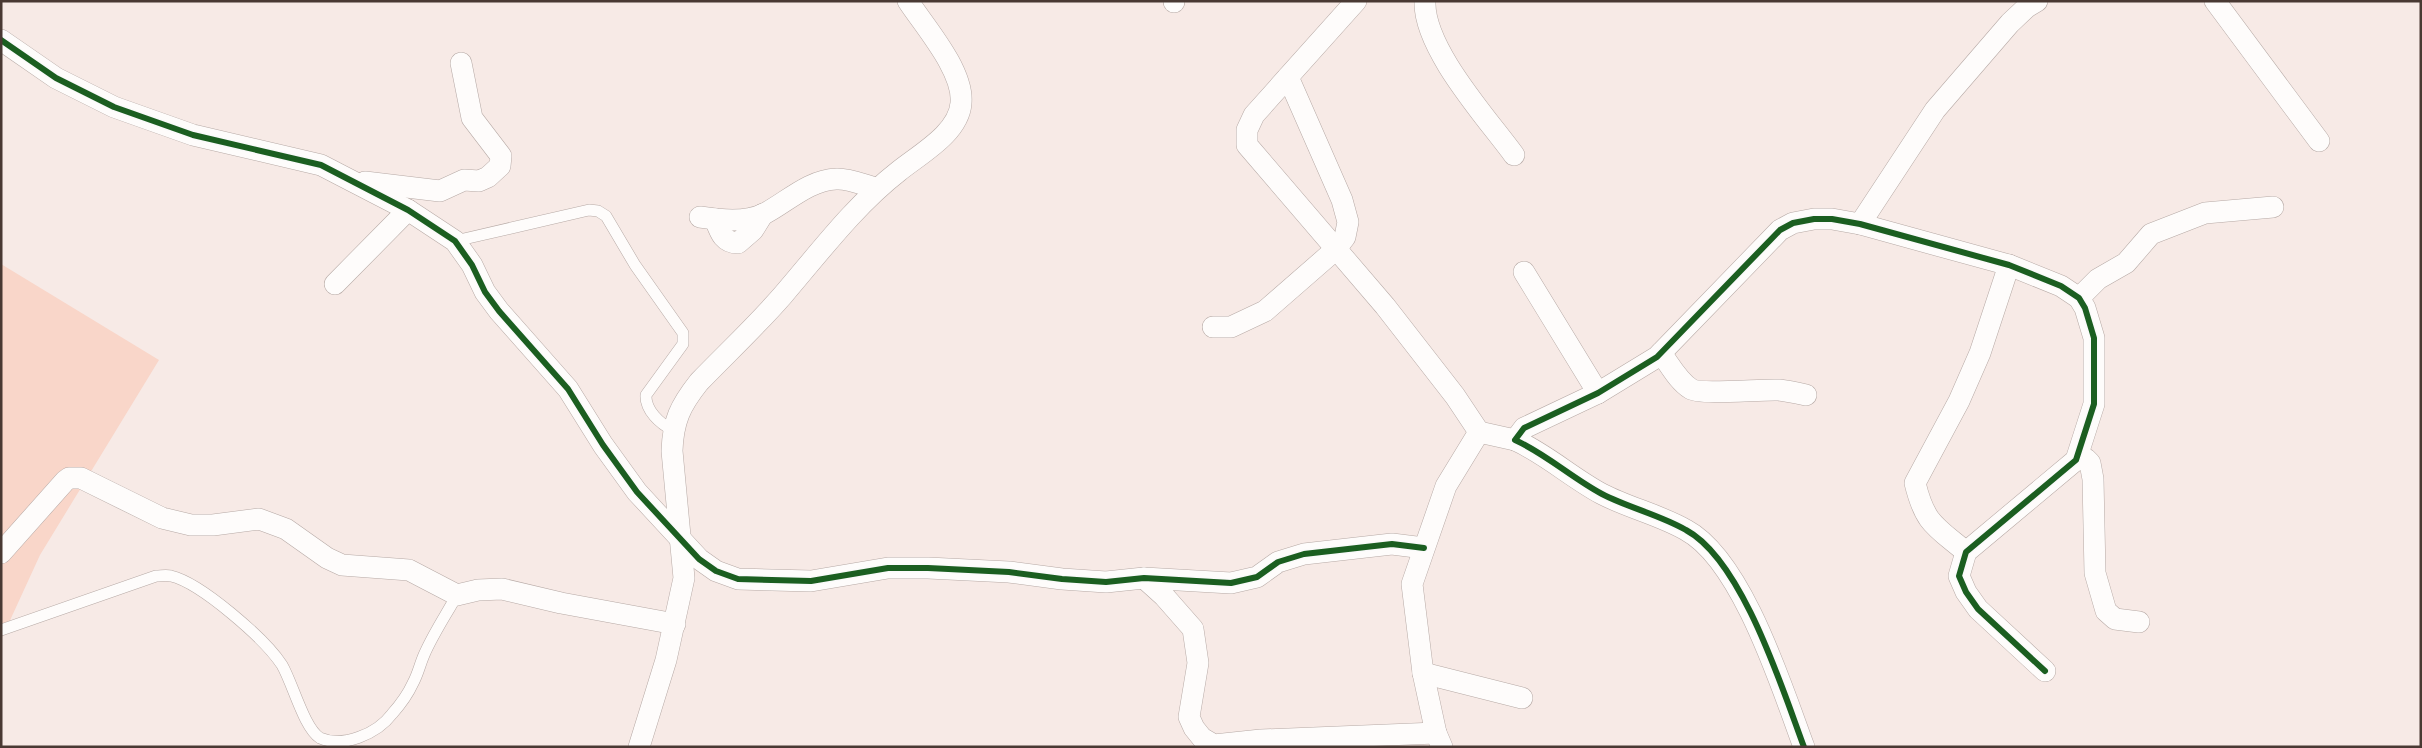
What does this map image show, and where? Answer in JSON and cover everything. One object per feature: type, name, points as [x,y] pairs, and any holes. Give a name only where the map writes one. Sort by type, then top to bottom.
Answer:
[{"type":"street","points":[[639,747],[675,624],[684,578],[672,451],[673,430],[678,414],[699,382],[782,296],[826,242],[876,188],[948,131],[958,118],[961,104],[960,84],[950,64],[908,1]]},
{"type":"street","points":[[1356,1],[1254,115],[1247,130],[1247,145],[1335,250],[1385,306],[1455,396],[1479,432],[1515,440],[1614,500],[1686,530],[1713,552],[1726,567],[1768,651],[1804,747]]},
{"type":"street","points":[[1425,1],[1428,18],[1441,54],[1452,73],[1514,155]]},
{"type":"street","points":[[1860,224],[1935,110],[2010,23],[2037,1]]},
{"type":"street","points":[[2215,1],[2319,140]]},
{"type":"street","points":[[1,40],[56,78],[114,107],[193,135],[321,165],[408,210],[456,241],[472,265],[485,292],[499,311],[568,389],[603,445],[637,492],[681,538],[698,559],[716,571],[738,580],[812,581],[888,568],[928,568],[1010,572],[1062,579],[1106,582],[1144,578],[1231,583],[1257,577],[1278,562],[1304,554],[1392,544],[1424,548]]},
{"type":"street","points":[[352,181],[440,191],[464,180],[480,181],[495,172],[502,162],[501,156],[472,118],[461,63]]},
{"type":"street","points":[[1213,327],[1231,327],[1264,311],[1335,250],[1345,237],[1348,222],[1342,200],[1288,77]]},
{"type":"street","points":[[707,218],[726,239],[738,243],[753,230],[763,214],[821,182],[837,178],[876,188]]},
{"type":"street","points":[[2078,298],[2098,279],[2126,263],[2151,234],[2205,213],[2273,207]]},
{"type":"street","points":[[336,284],[408,210]]},
{"type":"street","points":[[1515,440],[1524,428],[1598,393],[1641,369],[1661,353],[1780,230],[1793,223],[1814,219],[1832,219],[1860,224],[2009,265],[2061,286],[2078,298],[2085,308],[2094,338],[2094,404],[2076,460],[1966,552],[1959,576],[1966,592],[1978,610],[2044,671]]},
{"type":"street","points":[[1966,552],[1928,520],[1921,507],[1915,483],[1959,401],[1980,352],[2009,265]]},
{"type":"street","points":[[1524,272],[1598,393]]},
{"type":"street","points":[[1661,353],[1686,384],[1700,392],[1780,390],[1806,395]]},
{"type":"street","points":[[1144,578],[1164,596],[1193,629],[1198,663],[1189,717],[1194,728],[1202,738],[1214,744],[1260,740],[1439,740],[1423,673],[1412,584],[1446,486],[1479,432]]},
{"type":"street","points":[[2076,460],[2086,459],[2090,463],[2093,480],[2095,573],[2106,611],[2115,619],[2139,622]]},
{"type":"street","points":[[1,553],[65,481],[69,478],[81,478],[162,518],[192,525],[259,519],[286,529],[327,558],[342,565],[409,570],[457,595],[478,590],[502,589],[562,603],[675,624]]},
{"type":"street","points":[[1423,673],[1522,698]]},
{"type":"lane","points":[[456,241],[589,210],[598,210],[606,216],[635,265],[683,333],[682,344],[646,395],[646,400],[654,416],[673,430]]},
{"type":"lane","points":[[1,630],[156,576],[170,576],[203,591],[260,639],[281,664],[295,691],[309,728],[319,738],[331,743],[346,744],[376,730],[391,716],[414,682],[424,655],[457,595]]},
{"type":"shaded area","points":[[1,264],[159,360],[40,555],[1,640]]},
{"type":"cycle path","points":[[1,40],[56,78],[114,107],[193,135],[321,165],[408,210],[455,241],[472,265],[485,292],[499,311],[568,389],[603,445],[637,492],[699,559],[716,571],[738,579],[811,581],[888,568],[928,568],[1009,572],[1062,579],[1106,582],[1144,578],[1231,583],[1257,577],[1278,562],[1304,554],[1392,544],[1424,548]]},
{"type":"cycle path","points":[[1804,747],[1772,660],[1758,628],[1725,568],[1706,546],[1686,530],[1602,494],[1515,440],[1524,428],[1598,393],[1657,357],[1780,230],[1793,223],[1814,219],[1832,219],[1860,224],[2009,265],[2061,286],[2079,298],[2085,308],[2094,338],[2094,404],[2076,460],[1966,552],[1959,576],[1966,592],[1978,609],[2045,671]]}]
